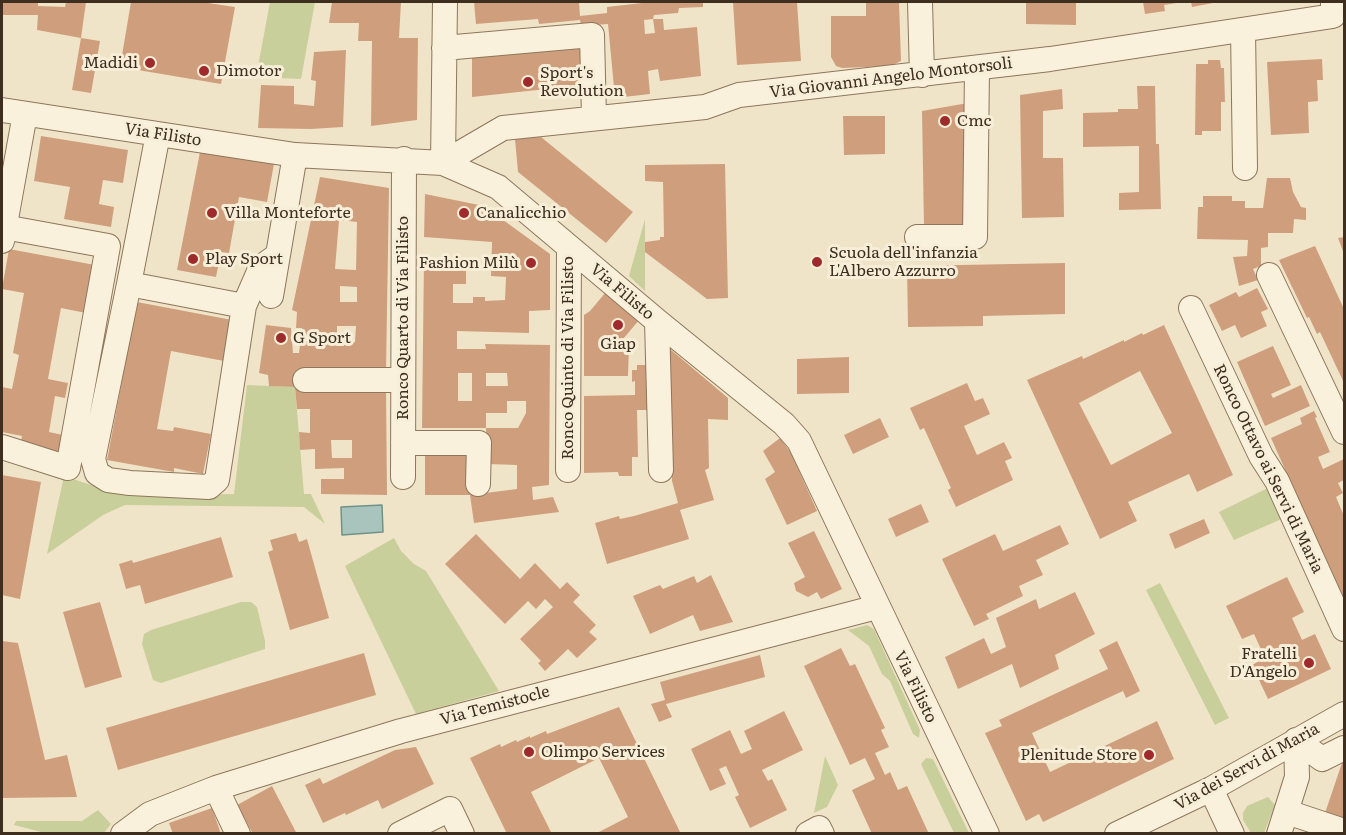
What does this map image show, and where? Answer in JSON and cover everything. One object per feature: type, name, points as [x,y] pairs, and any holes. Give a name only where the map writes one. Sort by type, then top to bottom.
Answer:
[{"type":"street","points":[[443,163],[445,2]]},
{"type":"street","points":[[920,2],[922,75]]},
{"type":"street","name":"Via Giovanni Angelo Montorsoli","points":[[443,163],[503,128],[705,107],[739,95],[977,69],[1244,30],[1333,16],[1333,2]]},
{"type":"street","points":[[1244,30],[1245,168]]},
{"type":"street","points":[[444,48],[592,35],[594,118]]},
{"type":"street","points":[[917,237],[975,237],[977,69]]},
{"type":"street","name":"Via Filisto","points":[[2,110],[295,155],[404,159],[443,163],[498,187],[784,424],[799,441],[987,834]]},
{"type":"street","points":[[2,447],[68,468],[108,246],[3,234],[26,114]]},
{"type":"street","points":[[158,134],[93,459],[97,473],[108,480],[129,483],[209,487],[217,480],[244,306],[261,267],[278,255]]},
{"type":"street","points":[[271,296],[295,155]]},
{"type":"street","name":"Ronco Quarto di Via Filisto","points":[[403,477],[404,159]]},
{"type":"street","name":"Ronco Quinto di Via Filisto","points":[[568,470],[569,247]]},
{"type":"street","points":[[1269,275],[1344,432]]},
{"type":"street","points":[[129,284],[244,306]]},
{"type":"street","name":"Ronco Ottavo ai Servi di Maria","points":[[1191,308],[1261,456],[1277,481],[1344,629]]},
{"type":"street","points":[[657,321],[661,470]]},
{"type":"street","points":[[305,380],[403,380]]},
{"type":"street","points":[[403,443],[478,443],[478,484]]},
{"type":"street","name":"Via Temistocle","points":[[123,834],[150,814],[216,788],[401,731],[877,607]]},
{"type":"street","name":"Via dei Servi di Maria","points":[[1117,834],[1211,789],[1344,714]]},
{"type":"street","points":[[1296,740],[1322,759],[1344,748]]},
{"type":"street","points":[[1296,740],[1296,777],[1283,823],[1344,831]]},
{"type":"street","points":[[216,788],[238,834]]},
{"type":"street","points":[[1211,789],[1232,834]]},
{"type":"street","points":[[400,834],[450,809],[462,834]]},
{"type":"street","points":[[808,834],[819,828],[822,834]]},
{"type":"green space","points":[[270,2],[315,2],[301,79],[256,77]]},
{"type":"green space","points":[[645,219],[645,291],[629,276]]},
{"type":"green space","points":[[247,385],[295,387],[304,494],[311,494],[325,524],[304,507],[125,505],[103,515],[47,554],[64,476],[106,490],[182,495],[234,494]]},
{"type":"green space","points":[[1272,486],[1286,517],[1234,540],[1219,512]]},
{"type":"green space","points":[[394,538],[401,551],[414,564],[426,571],[499,691],[416,714],[345,566]]},
{"type":"green space","points":[[1160,583],[1229,718],[1215,725],[1146,590]]},
{"type":"green space","points":[[241,602],[251,602],[257,607],[265,649],[161,683],[153,680],[142,644],[144,634]]},
{"type":"green space","points":[[867,625],[874,629],[920,730],[919,738],[913,734],[890,681],[882,674],[869,646],[848,630]]},
{"type":"green space","points":[[825,756],[838,785],[827,807],[814,813]]},
{"type":"green space","points":[[926,758],[933,759],[969,833],[954,833],[921,764]]},
{"type":"green space","points":[[1268,797],[1275,805],[1264,833],[1251,833],[1243,820],[1243,813],[1247,806]]},
{"type":"green space","points":[[98,810],[111,824],[104,833],[45,833],[14,825],[16,821],[82,821]]},
{"type":"water","points":[[382,505],[383,532],[342,535],[341,507]]},
{"type":"building","points":[[2,2],[38,2],[38,6],[65,7],[66,2],[86,2],[81,38],[37,30],[38,15],[2,15]]},
{"type":"building","points":[[131,2],[201,2],[235,7],[221,84],[120,67]]},
{"type":"building","points":[[332,2],[401,2],[399,38],[418,38],[417,120],[371,126],[372,41],[358,41],[359,23],[329,23]]},
{"type":"building","points":[[474,2],[579,2],[580,16],[607,13],[607,7],[642,2],[703,2],[703,7],[679,8],[678,13],[654,15],[653,19],[663,19],[664,30],[697,27],[701,76],[660,81],[658,69],[648,71],[650,94],[615,98],[608,24],[581,26],[580,20],[539,24],[538,19],[476,24]],"holes":[[[653,19],[655,33],[645,34],[644,20]]]},
{"type":"building","points":[[733,2],[797,2],[801,61],[737,65]]},
{"type":"building","points":[[866,2],[899,2],[901,61],[890,66],[842,68],[836,66],[831,57],[831,16],[866,16]]},
{"type":"building","points":[[1026,2],[1076,2],[1076,25],[1026,24]]},
{"type":"building","points":[[1143,2],[1177,3],[1164,5],[1165,11],[1145,14]]},
{"type":"building","points":[[1191,2],[1213,2],[1213,3],[1192,7]]},
{"type":"building","points":[[81,38],[100,41],[91,93],[72,90]]},
{"type":"building","points":[[582,46],[584,85],[472,97],[472,54]]},
{"type":"building","points":[[346,50],[343,127],[258,128],[261,85],[294,86],[294,104],[314,106],[316,81],[311,80],[314,52]]},
{"type":"building","points":[[1322,59],[1323,80],[1317,80],[1318,101],[1308,102],[1309,133],[1271,135],[1267,62]]},
{"type":"building","points":[[1208,60],[1220,60],[1221,68],[1224,68],[1225,102],[1221,102],[1221,131],[1202,131],[1202,135],[1195,135],[1196,64],[1208,64]]},
{"type":"building","points":[[1137,86],[1155,86],[1156,144],[1159,144],[1161,209],[1119,210],[1119,193],[1139,192],[1139,146],[1083,147],[1083,113],[1138,109]]},
{"type":"building","points":[[1062,89],[1063,109],[1043,111],[1043,158],[1063,158],[1064,217],[1022,218],[1020,95]]},
{"type":"building","points":[[968,103],[968,229],[924,228],[922,111]]},
{"type":"building","points":[[843,116],[885,116],[885,154],[844,155]]},
{"type":"building","points":[[41,136],[128,150],[123,183],[103,180],[99,204],[114,207],[111,227],[64,219],[70,187],[34,181]]},
{"type":"building","points":[[541,137],[633,212],[606,243],[518,172],[515,139]]},
{"type":"building","name":"Villa Monteforte","points":[[200,152],[274,164],[267,202],[239,197],[229,253],[221,252],[216,277],[177,270]]},
{"type":"building","points":[[725,164],[728,298],[707,299],[645,252],[645,242],[660,240],[660,237],[664,237],[663,182],[645,181],[645,165]]},
{"type":"building","points":[[320,177],[389,188],[386,372],[294,372],[295,387],[269,386],[268,375],[259,373],[266,325],[291,328],[293,353],[299,353],[302,328],[296,328],[297,312],[292,310]],"holes":[[[339,220],[357,222],[356,270],[335,269]],[[340,286],[357,287],[357,302],[340,302]],[[337,326],[356,326],[355,342],[337,341]]]},
{"type":"building","points":[[1267,178],[1290,178],[1293,192],[1301,207],[1306,208],[1306,220],[1294,219],[1293,233],[1268,233],[1268,247],[1261,248],[1261,266],[1253,269],[1258,280],[1239,286],[1233,257],[1247,256],[1248,240],[1197,239],[1198,207],[1203,207],[1203,196],[1232,196],[1232,201],[1245,201],[1245,208],[1263,208]]},
{"type":"building","points":[[425,194],[484,206],[484,210],[488,209],[550,254],[550,310],[529,311],[529,333],[457,331],[457,349],[486,349],[485,344],[550,345],[549,485],[532,487],[533,500],[553,497],[559,512],[474,523],[470,495],[517,489],[517,465],[487,464],[486,428],[422,428],[424,258],[466,259],[466,284],[453,284],[453,303],[473,303],[473,297],[485,297],[485,301],[505,300],[506,277],[491,276],[492,242],[424,237]],"holes":[[[458,373],[472,373],[472,401],[458,401]],[[486,373],[507,373],[508,386],[486,386]],[[507,401],[526,401],[526,413],[518,428],[486,428],[486,413],[507,413]]]},
{"type":"building","points":[[1344,237],[1344,254],[1338,238]]},
{"type":"building","points":[[1315,246],[1344,309],[1344,383],[1320,332],[1317,334],[1309,317],[1307,318],[1279,260]]},
{"type":"building","points":[[9,249],[95,265],[86,313],[61,308],[48,379],[68,383],[65,398],[55,396],[49,432],[63,435],[60,454],[20,447],[22,436],[2,432],[2,387],[12,389],[19,355],[13,353],[24,293],[2,289]]},
{"type":"building","points":[[1065,263],[1065,314],[983,316],[983,326],[908,327],[907,266]]},
{"type":"building","points":[[1257,288],[1268,309],[1261,312],[1267,326],[1241,338],[1235,325],[1222,331],[1209,305],[1236,292],[1239,297]]},
{"type":"building","points":[[606,292],[640,319],[623,339],[629,344],[628,376],[584,376],[584,315]]},
{"type":"building","points":[[137,302],[232,320],[224,361],[171,351],[157,429],[173,431],[174,427],[211,434],[203,474],[174,468],[174,472],[107,460]]},
{"type":"building","points":[[1164,325],[1233,475],[1197,492],[1189,474],[1128,502],[1137,521],[1100,539],[1027,380],[1082,356],[1083,359],[1124,340],[1124,342],[1142,333],[1143,335]],"holes":[[[1140,371],[1172,433],[1111,465],[1079,403]]]},
{"type":"building","points":[[1273,346],[1291,385],[1271,394],[1273,398],[1301,385],[1310,406],[1265,426],[1237,362]]},
{"type":"building","points":[[670,349],[728,398],[728,420],[708,419],[709,468],[705,470],[714,500],[680,510],[689,539],[607,564],[595,523],[619,516],[620,519],[634,516],[678,503],[672,481]]},
{"type":"building","points":[[849,357],[849,393],[797,394],[797,359]]},
{"type":"building","points":[[637,365],[649,365],[650,410],[637,410],[638,457],[632,457],[632,476],[619,476],[618,472],[584,473],[584,396],[635,395],[632,370],[637,370]]},
{"type":"building","points":[[967,383],[975,401],[983,398],[990,414],[964,426],[977,455],[1004,442],[1012,458],[1005,461],[1013,480],[956,507],[948,490],[951,488],[924,428],[920,430],[910,408]]},
{"type":"building","points":[[295,387],[386,390],[387,495],[321,494],[321,479],[344,479],[344,468],[315,469],[315,449],[300,450],[299,432],[310,433],[310,409],[297,409]],"holes":[[[331,440],[352,440],[352,458],[332,458]]]},
{"type":"building","points":[[1314,411],[1330,452],[1318,457],[1323,469],[1344,459],[1344,480],[1338,483],[1343,493],[1336,497],[1344,516],[1344,602],[1271,438],[1302,424],[1300,418]]},
{"type":"building","points":[[880,418],[889,437],[853,454],[844,435]]},
{"type":"building","points":[[780,438],[791,453],[817,511],[787,525],[765,479],[775,472],[763,451]]},
{"type":"building","points":[[425,449],[471,449],[470,495],[425,495]]},
{"type":"building","points":[[2,475],[41,482],[20,599],[2,595]]},
{"type":"building","points":[[921,504],[929,522],[896,537],[888,519]]},
{"type":"building","points":[[1204,519],[1210,533],[1175,549],[1169,534]]},
{"type":"building","points":[[1060,525],[1069,544],[1036,560],[1043,575],[1019,586],[1023,596],[986,614],[989,619],[974,626],[942,559],[995,534],[1003,551]]},
{"type":"building","points":[[814,531],[842,589],[821,599],[817,592],[808,597],[796,591],[794,583],[805,577],[788,543]]},
{"type":"building","points":[[296,533],[299,542],[307,539],[329,618],[290,630],[268,552],[273,550],[270,540]]},
{"type":"building","points":[[476,534],[520,579],[535,563],[560,589],[567,582],[580,595],[573,602],[596,625],[589,632],[597,639],[577,658],[568,649],[545,671],[538,663],[541,661],[520,639],[553,607],[545,599],[536,609],[528,601],[505,624],[445,564]]},
{"type":"building","points":[[221,537],[233,577],[145,604],[140,585],[126,589],[119,564],[132,560],[133,563]]},
{"type":"building","points":[[711,575],[733,622],[700,631],[693,615],[650,634],[633,596],[660,585],[663,589],[694,576],[697,583]]},
{"type":"building","points":[[1287,577],[1304,612],[1292,618],[1302,640],[1315,634],[1331,669],[1268,699],[1252,665],[1265,658],[1254,634],[1242,639],[1226,606]]},
{"type":"building","points":[[1075,592],[1095,634],[1055,655],[1059,669],[1020,688],[1012,664],[958,689],[945,657],[984,638],[991,654],[1006,647],[996,618],[1036,599],[1039,609]]},
{"type":"building","points":[[100,602],[122,677],[85,688],[63,612]]},
{"type":"building","points":[[2,641],[18,643],[45,760],[67,755],[77,797],[2,798]]},
{"type":"building","points":[[1117,641],[1140,691],[1126,698],[1123,691],[1032,733],[1050,772],[1157,721],[1174,759],[1043,822],[1039,814],[1026,821],[985,733],[1002,726],[999,720],[1108,669],[1099,650]]},
{"type":"building","points":[[841,648],[850,666],[855,664],[885,728],[881,730],[889,747],[875,753],[885,775],[890,772],[898,790],[907,786],[929,834],[872,834],[852,790],[875,779],[865,758],[850,765],[804,666]]},
{"type":"building","points":[[364,653],[376,695],[118,770],[106,728]]},
{"type":"building","points":[[760,655],[765,677],[666,704],[672,717],[659,722],[651,704],[665,700],[660,682]]},
{"type":"building","points":[[619,707],[681,834],[595,834],[628,817],[599,758],[531,792],[552,834],[507,834],[470,758],[500,744],[501,747],[546,731],[547,734]]},
{"type":"building","points":[[784,711],[803,750],[762,770],[768,781],[772,779],[787,810],[750,828],[735,797],[739,795],[726,766],[719,769],[726,784],[710,791],[691,749],[730,730],[741,754],[752,749],[744,731]]},
{"type":"building","points":[[416,747],[434,784],[382,809],[378,800],[323,823],[305,785],[320,778],[323,784],[395,750]]},
{"type":"building","points":[[1344,757],[1344,819],[1325,813]]},
{"type":"building","points":[[272,786],[297,834],[253,834],[237,805]]},
{"type":"building","points":[[212,808],[221,834],[173,834],[169,823]]},
{"type":"place","name":"Madidi","points":[[150,63]]},
{"type":"place","name":"Dimotor","points":[[204,71]]},
{"type":"place","name":"Sport's Revolution","points":[[528,82]]},
{"type":"place","name":"Cmc","points":[[945,121]]},
{"type":"place","name":"Villa Monteforte","points":[[212,213]]},
{"type":"place","name":"Canalicchio","points":[[464,213]]},
{"type":"place","name":"Play Sport","points":[[193,259]]},
{"type":"place","name":"Scuola dell'infanzia L'Albero Azzurro","points":[[817,262]]},
{"type":"place","name":"Fashion Milù","points":[[531,263]]},
{"type":"place","name":"Giap","points":[[618,325]]},
{"type":"place","name":"G Sport","points":[[281,338]]},
{"type":"place","name":"Fratelli D'Angelo","points":[[1309,663]]},
{"type":"place","name":"Olimpo Services","points":[[529,752]]},
{"type":"place","name":"Plenitude Store","points":[[1149,755]]}]
